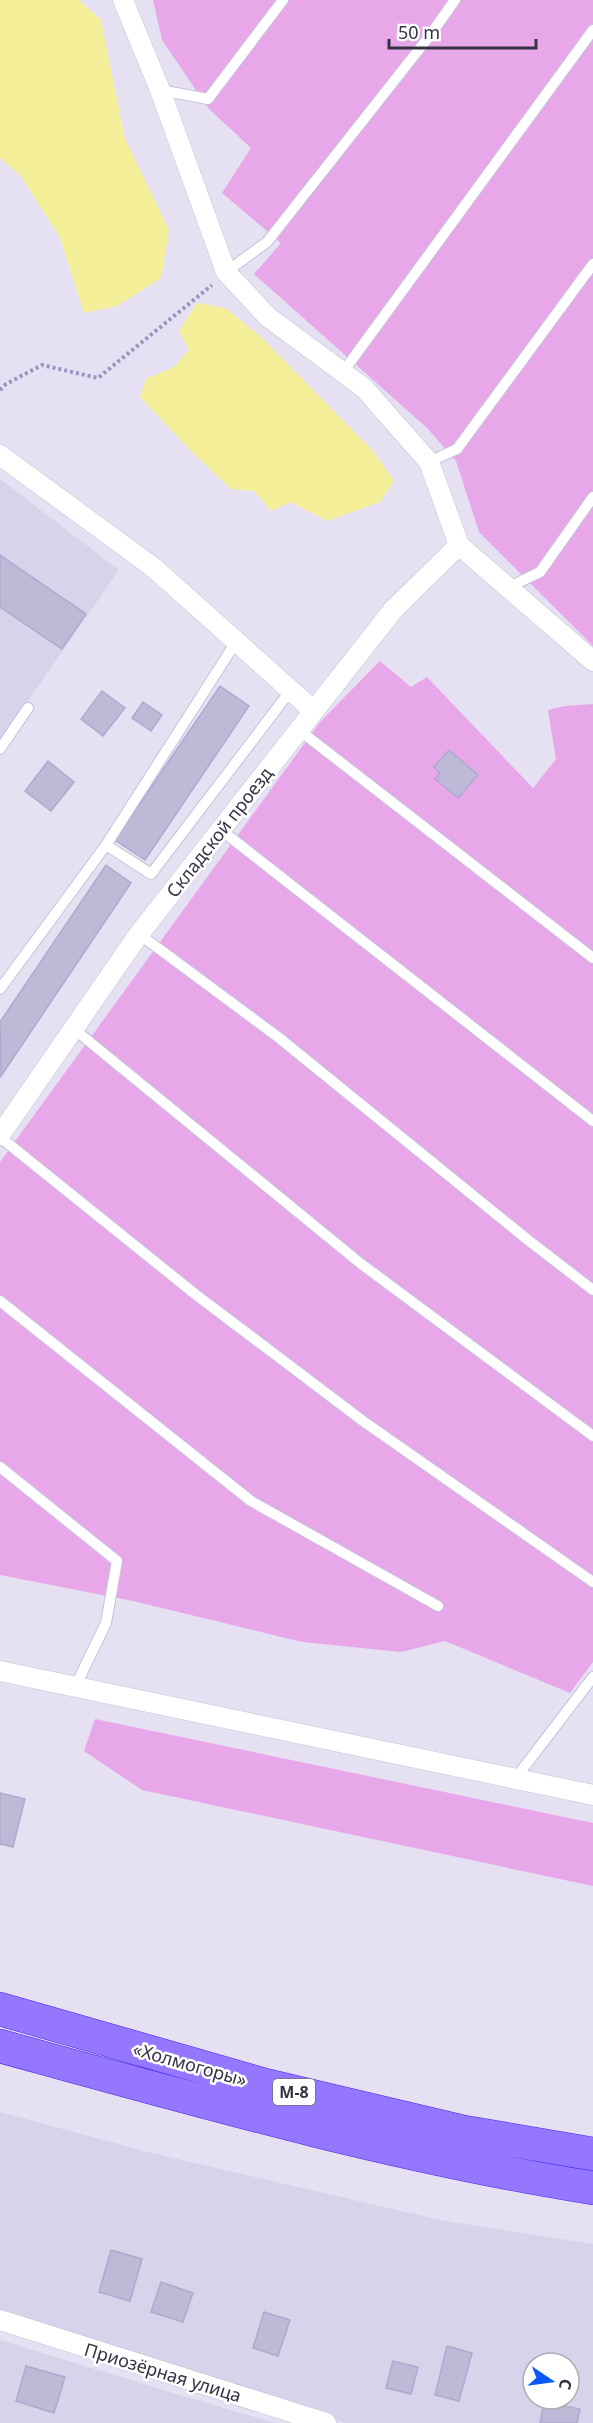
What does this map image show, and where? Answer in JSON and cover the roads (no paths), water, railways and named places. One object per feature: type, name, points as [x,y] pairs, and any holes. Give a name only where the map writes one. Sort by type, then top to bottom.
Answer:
[{"type":"highway","name":"«Холмогоры»","points":[[0,2009],[265,2085],[464,2132],[593,2154]]},
{"type":"highway","name":"«Холмогоры»","points":[[0,2046],[252,2116],[394,2150],[593,2188]]},
{"type":"street","points":[[123,0],[160,90],[226,273],[268,317],[364,388],[429,462],[459,545],[509,586],[593,662]]},
{"type":"street","points":[[0,455],[154,568],[314,711]]},
{"type":"street","name":"Складской проезд","points":[[0,1136],[139,934],[393,610],[459,545]]},
{"type":"street","points":[[0,1671],[593,1795]]},
{"type":"street","name":"Приозёрная улица","points":[[0,2320],[326,2423]]},
{"type":"lane","points":[[160,90],[208,99],[283,0]]},
{"type":"lane","points":[[226,273],[267,242],[428,38],[455,0]]},
{"type":"lane","points":[[343,372],[593,30]]},
{"type":"lane","points":[[429,462],[457,449],[593,264]]},
{"type":"lane","points":[[509,586],[540,572],[593,497]]},
{"type":"lane","points":[[0,989],[106,845],[236,642]]},
{"type":"lane","points":[[106,845],[151,874],[291,690]]},
{"type":"lane","points":[[0,749],[28,708]]},
{"type":"lane","points":[[299,730],[593,958]]},
{"type":"lane","points":[[221,830],[593,1121]]},
{"type":"lane","points":[[139,934],[278,1037],[593,1290]]},
{"type":"lane","points":[[74,1029],[360,1263],[593,1436]]},
{"type":"lane","points":[[0,1136],[195,1294],[363,1421],[593,1582]]},
{"type":"lane","points":[[0,1301],[250,1501],[438,1606]]},
{"type":"lane","points":[[0,1467],[117,1561],[106,1623],[75,1686]]},
{"type":"lane","points":[[515,1779],[593,1677]]}]
